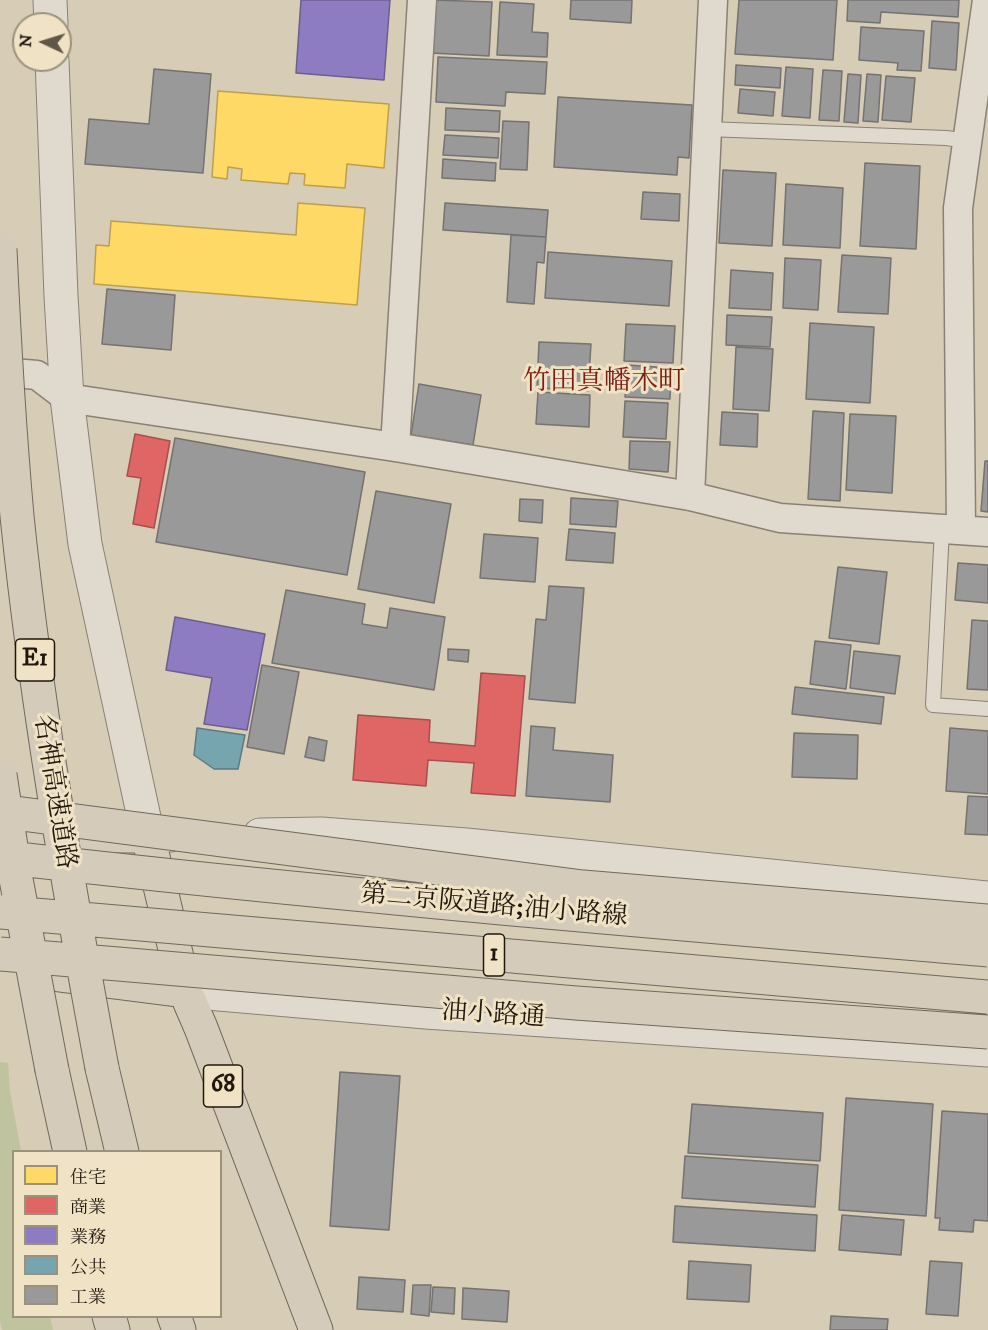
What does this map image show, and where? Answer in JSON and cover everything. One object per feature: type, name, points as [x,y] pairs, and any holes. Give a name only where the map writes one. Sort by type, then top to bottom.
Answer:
[{"type":"main road","name":"名神高速道路","points":[[0,249],[17,516],[36,675],[66,878],[102,1068],[122,1150]]},
{"type":"main road","name":"名神高速道路","points":[[0,776],[16,879],[70,1150]]},
{"type":"main road","points":[[0,811],[583,887],[988,921]]},
{"type":"main road","points":[[0,836],[148,836]]},
{"type":"main road","name":"68","points":[[148,836],[185,991],[316,1330]]},
{"type":"main road","name":"第二京阪道路;油小路線","points":[[0,857],[474,905],[988,951]]},
{"type":"main road","name":"第二京阪道路;油小路線","points":[[0,912],[988,996]]},
{"type":"main road","points":[[0,954],[576,1003],[988,1032]]},
{"type":"main road","name":"油小路通","points":[[0,968],[185,991]]},
{"type":"street","points":[[395,447],[422,0]]},
{"type":"street","points":[[690,496],[713,0]]},
{"type":"street","points":[[0,372],[37,375],[67,398],[395,447],[690,496],[780,518],[964,531],[958,208],[987,0]]},
{"type":"street","points":[[52,72],[67,398],[86,544],[148,836],[321,834],[455,844],[988,898]]},
{"type":"street","name":"油小路通","points":[[185,991],[438,1012],[988,1050]]},
{"type":"lane","points":[[706,129],[946,138],[968,141]]},
{"type":"lane","points":[[964,531],[933,705],[988,709]]},
{"type":"green space","points":[[0,1062],[8,1063],[10,1091],[21,1150],[12,1150],[12,1318],[50,1318],[53,1330],[2,1330],[0,1321]]},
{"type":"building: 住宅","points":[[218,91],[389,104],[384,168],[347,164],[345,188],[304,185],[305,174],[290,173],[288,184],[241,180],[242,169],[228,167],[227,179],[212,177]]},
{"type":"building: 住宅","points":[[298,203],[365,208],[357,305],[94,284],[96,245],[109,246],[111,221],[296,235]]},
{"type":"building: 商業","points":[[135,434],[170,441],[154,528],[133,524],[141,478],[127,476]]},
{"type":"building: 商業","points":[[481,673],[525,676],[515,796],[471,793],[474,763],[428,760],[426,786],[353,780],[358,715],[430,720],[429,742],[475,746]]},
{"type":"building: 業務","points":[[301,0],[390,0],[384,80],[296,73]]},
{"type":"building: 業務","points":[[175,617],[265,634],[247,730],[204,724],[212,678],[166,670]]},
{"type":"building: 公共","points":[[197,728],[245,735],[238,769],[214,769],[194,755]]},
{"type":"building: 工業","points":[[434,0],[492,2],[489,56],[431,53]]},
{"type":"building: 工業","points":[[571,0],[632,0],[631,23],[570,19]]},
{"type":"building: 工業","points":[[739,0],[837,0],[833,60],[735,54]]},
{"type":"building: 工業","points":[[848,0],[959,0],[958,17],[881,12],[880,23],[847,21]]},
{"type":"building: 工業","points":[[500,2],[534,4],[532,32],[548,33],[547,57],[497,55]]},
{"type":"building: 工業","points":[[932,21],[959,23],[956,70],[929,68]]},
{"type":"building: 工業","points":[[861,27],[924,31],[921,71],[897,70],[898,63],[859,60]]},
{"type":"building: 工業","points":[[438,57],[547,62],[545,94],[506,92],[505,106],[436,102]]},
{"type":"building: 工業","points":[[736,65],[781,68],[780,88],[735,85]]},
{"type":"building: 工業","points":[[786,67],[813,69],[810,118],[782,116]]},
{"type":"building: 工業","points":[[154,69],[211,74],[203,173],[85,164],[89,119],[149,124]]},
{"type":"building: 工業","points":[[823,70],[842,71],[839,121],[819,120]]},
{"type":"building: 工業","points":[[848,74],[861,75],[858,123],[844,122]]},
{"type":"building: 工業","points":[[867,74],[881,75],[878,122],[863,121]]},
{"type":"building: 工業","points":[[886,76],[915,78],[911,122],[882,120]]},
{"type":"building: 工業","points":[[740,89],[775,92],[773,116],[738,113]]},
{"type":"building: 工業","points":[[558,97],[692,105],[689,158],[678,157],[677,175],[554,167]]},
{"type":"building: 工業","points":[[446,108],[500,111],[499,132],[445,130]]},
{"type":"building: 工業","points":[[503,121],[529,122],[527,170],[500,169]]},
{"type":"building: 工業","points":[[445,135],[499,138],[498,158],[443,155]]},
{"type":"building: 工業","points":[[443,159],[496,163],[495,181],[442,178]]},
{"type":"building: 工業","points":[[865,163],[920,166],[916,249],[860,246]]},
{"type":"building: 工業","points":[[723,170],[776,173],[772,246],[719,243]]},
{"type":"building: 工業","points":[[786,184],[843,188],[840,248],[783,245]]},
{"type":"building: 工業","points":[[643,192],[680,194],[679,221],[641,219]]},
{"type":"building: 工業","points":[[445,203],[548,210],[546,237],[443,230]]},
{"type":"building: 工業","points":[[511,235],[546,237],[544,263],[537,262],[534,304],[507,302]]},
{"type":"building: 工業","points":[[548,252],[672,261],[669,306],[545,298]]},
{"type":"building: 工業","points":[[842,255],[891,258],[888,314],[838,312]]},
{"type":"building: 工業","points":[[785,258],[821,260],[818,310],[783,308]]},
{"type":"building: 工業","points":[[731,270],[773,273],[771,310],[729,308]]},
{"type":"building: 工業","points":[[107,289],[175,295],[171,350],[102,344]]},
{"type":"building: 工業","points":[[727,315],[772,317],[770,347],[726,345]]},
{"type":"building: 工業","points":[[810,323],[874,327],[870,403],[806,399]]},
{"type":"building: 工業","points":[[626,324],[675,326],[673,363],[624,361]]},
{"type":"building: 工業","points":[[539,342],[591,344],[588,391],[537,388]]},
{"type":"building: 工業","points":[[736,347],[773,349],[769,411],[733,409]]},
{"type":"building: 工業","points":[[627,365],[671,368],[670,399],[625,397]]},
{"type":"building: 工業","points":[[419,384],[481,395],[473,445],[411,435]]},
{"type":"building: 工業","points":[[538,392],[590,395],[589,427],[536,424]]},
{"type":"building: 工業","points":[[625,401],[668,403],[666,439],[623,437]]},
{"type":"building: 工業","points":[[813,411],[844,413],[840,501],[808,499]]},
{"type":"building: 工業","points":[[722,412],[758,414],[757,447],[720,445]]},
{"type":"building: 工業","points":[[850,414],[896,416],[892,493],[846,490]]},
{"type":"building: 工業","points":[[175,438],[365,472],[347,575],[156,542]]},
{"type":"building: 工業","points":[[630,441],[670,442],[668,472],[629,469]]},
{"type":"building: 工業","points":[[985,461],[988,461],[988,512],[981,511]]},
{"type":"building: 工業","points":[[376,491],[451,504],[434,603],[358,589]]},
{"type":"building: 工業","points":[[571,498],[618,501],[616,527],[570,524]]},
{"type":"building: 工業","points":[[520,499],[543,500],[542,523],[519,521]]},
{"type":"building: 工業","points":[[569,529],[615,533],[613,563],[566,560]]},
{"type":"building: 工業","points":[[484,534],[538,538],[535,582],[480,578]]},
{"type":"building: 工業","points":[[958,563],[988,565],[988,603],[955,600]]},
{"type":"building: 工業","points":[[838,567],[887,572],[879,644],[829,638]]},
{"type":"building: 工業","points":[[549,586],[584,588],[575,703],[529,699],[536,619],[546,620]]},
{"type":"building: 工業","points":[[286,590],[365,604],[362,624],[387,628],[390,608],[445,617],[434,690],[272,663]]},
{"type":"building: 工業","points":[[972,620],[988,621],[988,690],[967,689]]},
{"type":"building: 工業","points":[[815,641],[851,645],[846,689],[810,684]]},
{"type":"building: 工業","points":[[448,649],[469,650],[468,662],[448,660]]},
{"type":"building: 工業","points":[[854,651],[900,656],[895,694],[850,688]]},
{"type":"building: 工業","points":[[262,665],[299,672],[284,754],[247,747]]},
{"type":"building: 工業","points":[[795,687],[884,697],[881,724],[792,714]]},
{"type":"building: 工業","points":[[531,726],[555,728],[553,750],[613,755],[610,802],[526,796]]},
{"type":"building: 工業","points":[[950,728],[988,731],[988,794],[946,791]]},
{"type":"building: 工業","points":[[794,733],[858,735],[857,779],[792,777]]},
{"type":"building: 工業","points":[[309,737],[327,741],[324,761],[305,757]]},
{"type":"building: 工業","points":[[968,796],[988,797],[988,835],[965,834]]},
{"type":"building: 工業","points":[[340,1072],[400,1076],[389,1230],[330,1226]]},
{"type":"building: 工業","points":[[846,1098],[933,1104],[926,1216],[839,1210]]},
{"type":"building: 工業","points":[[692,1104],[823,1113],[820,1161],[688,1153]]},
{"type":"building: 工業","points":[[942,1111],[988,1114],[988,1221],[974,1220],[973,1232],[939,1230],[940,1218],[935,1218]]},
{"type":"building: 工業","points":[[685,1156],[818,1165],[815,1207],[682,1198]]},
{"type":"building: 工業","points":[[675,1206],[817,1215],[815,1251],[673,1242]]},
{"type":"building: 工業","points":[[842,1215],[904,1220],[901,1255],[839,1250]]},
{"type":"building: 工業","points":[[689,1261],[751,1265],[749,1302],[687,1299]]},
{"type":"building: 工業","points":[[930,1261],[962,1263],[958,1316],[926,1314]]},
{"type":"building: 工業","points":[[359,1277],[405,1280],[403,1312],[357,1309]]},
{"type":"building: 工業","points":[[413,1285],[431,1285],[429,1316],[411,1314]]},
{"type":"building: 工業","points":[[433,1287],[455,1288],[454,1314],[431,1312]]},
{"type":"building: 工業","points":[[463,1288],[509,1291],[507,1322],[462,1319]]},
{"type":"building: 工業","points":[[831,1316],[888,1319],[887,1330],[830,1330]]},
{"type":"district","name":"竹田真幡木町","points":[[604,383]]}]
